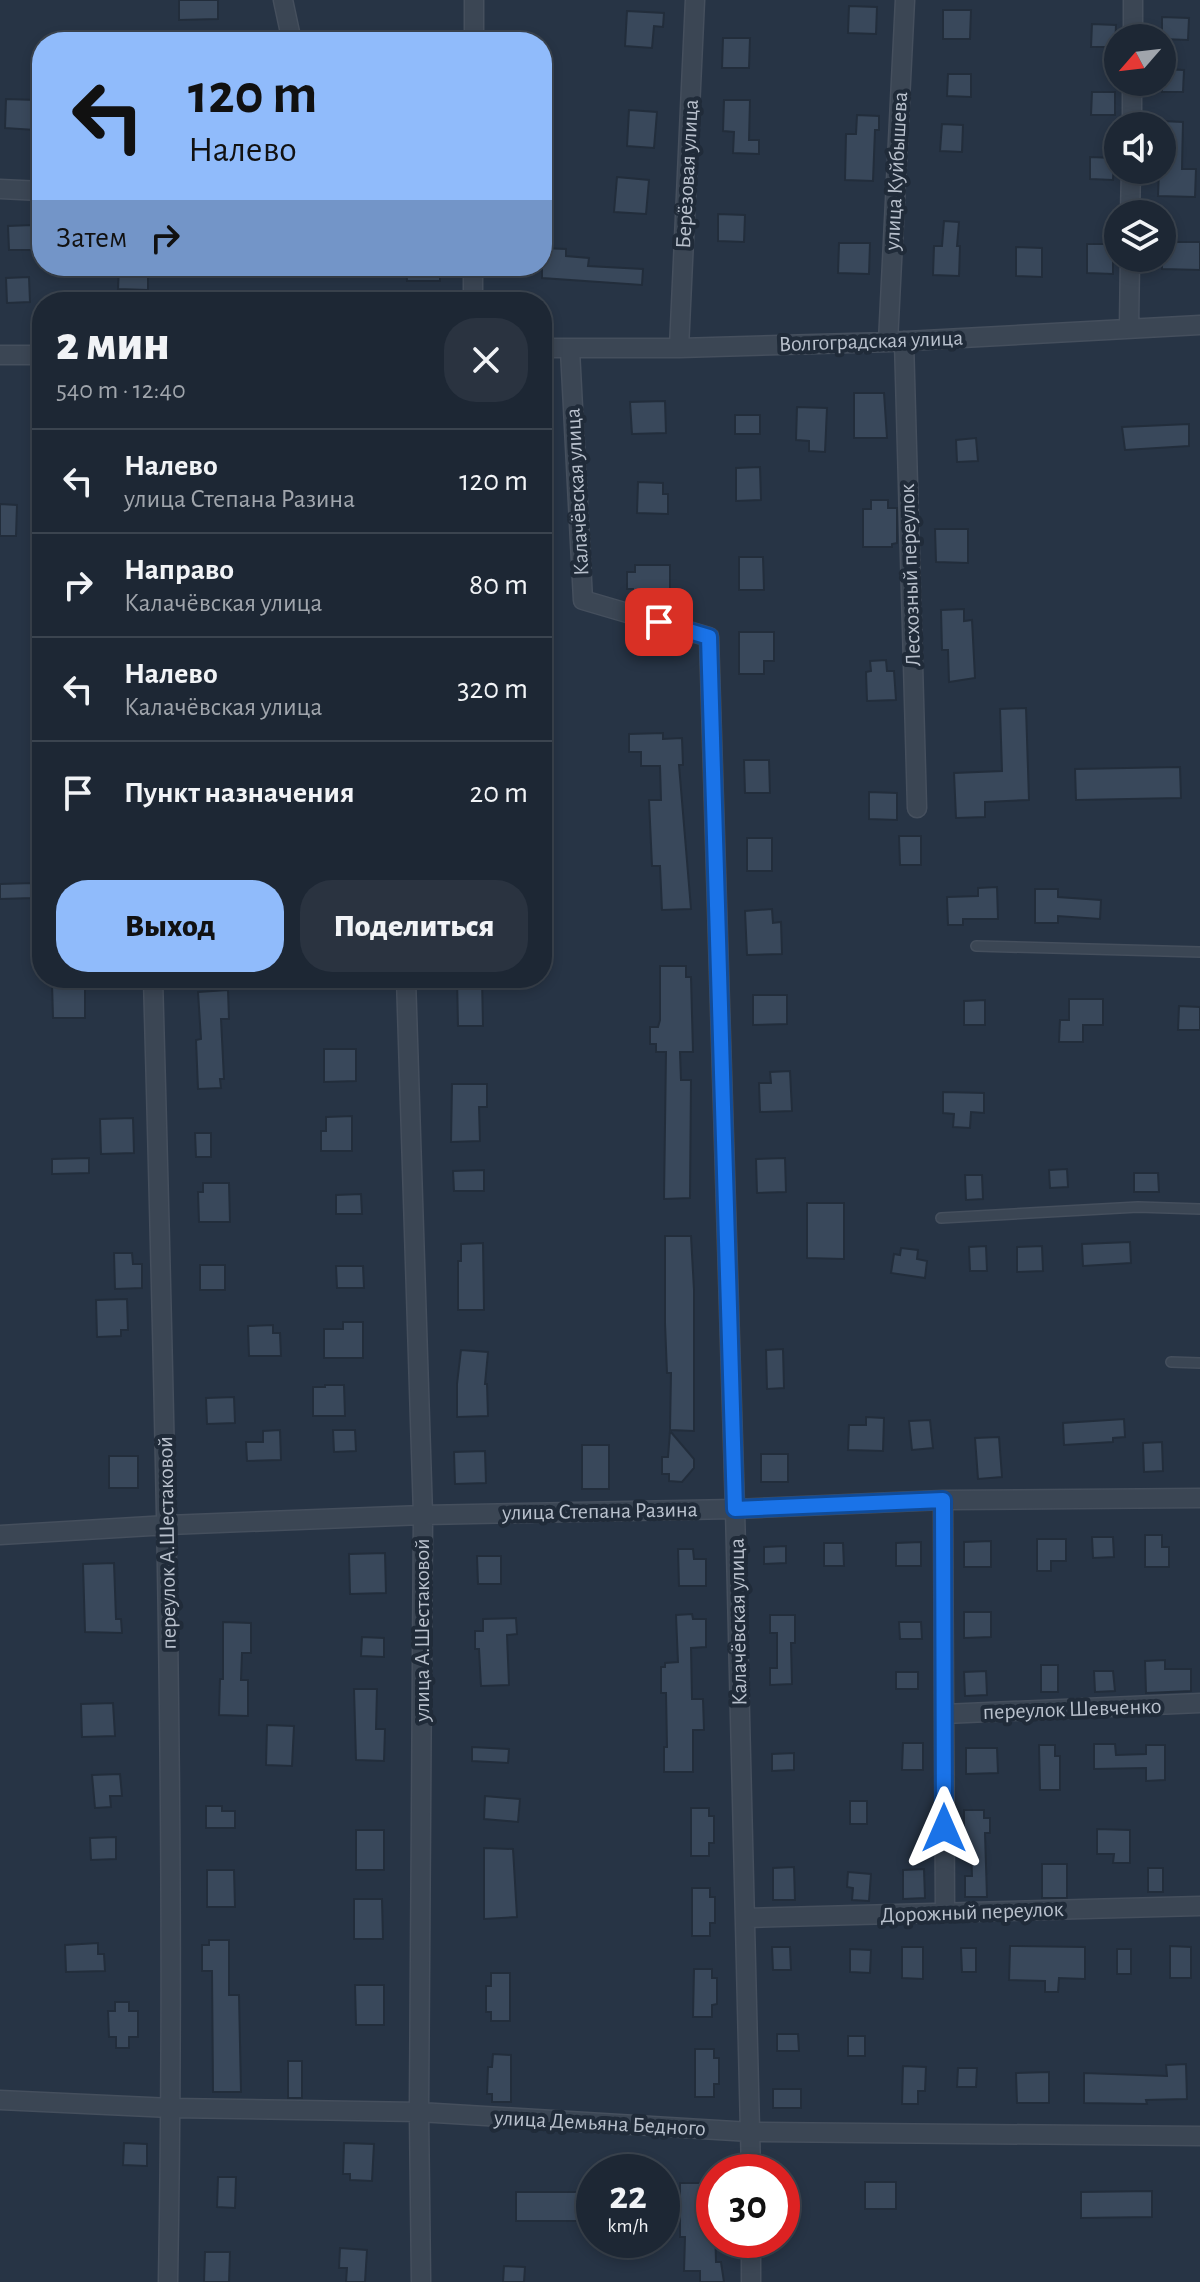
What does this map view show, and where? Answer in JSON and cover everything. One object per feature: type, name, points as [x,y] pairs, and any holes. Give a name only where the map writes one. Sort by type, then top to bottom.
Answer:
[{"type":"street","points":[[283,0],[290,32]]},
{"type":"street","points":[[474,0],[474,32]]},
{"type":"street","name":"Берёзовая улица","points":[[679,348],[695,0]]},
{"type":"street","name":"улица Куйбышева","points":[[896,341],[905,0]]},
{"type":"street","points":[[1133,0],[1133,24]]},
{"type":"street","points":[[0,189],[32,191]]},
{"type":"street","points":[[1129,328],[1130,272]]},
{"type":"street","name":"Волгоградская улица","points":[[552,349],[896,341],[1200,325]]},
{"type":"street","name":"Лесхозный переулок","points":[[896,341],[917,808]]},
{"type":"street","name":"Калачёвская улица","points":[[570,350],[583,600],[709,637],[751,2154]]},
{"type":"street","points":[[0,355],[32,355]]},
{"type":"street","name":"переулок А.Шестаковой","points":[[153,988],[168,1525],[171,2108],[168,2282]]},
{"type":"street","name":"улица А.Шестаковой","points":[[406,988],[423,1515],[419,2112],[421,2282]]},
{"type":"street","name":"улица Степана Разина","points":[[0,1535],[423,1515],[735,1509],[943,1500],[1200,1498]]},
{"type":"street","points":[[943,1500],[945,1913]]},
{"type":"street","name":"переулок Шевченко","points":[[944,1714],[1200,1703]]},
{"type":"street","name":"Дорожный переулок","points":[[745,1918],[1200,1906]]},
{"type":"street","name":"улица Демьяна Бедного","points":[[0,2100],[171,2108],[419,2112],[751,2132],[1200,2136]]},
{"type":"street","points":[[751,2258],[751,2282]]},
{"type":"lane","points":[[976,946],[1200,952]]},
{"type":"lane","points":[[941,1218],[1138,1207],[1200,1209]]},
{"type":"lane","points":[[1171,1362],[1200,1363]]},
{"type":"building","points":[[179,0],[218,0],[218,19],[179,20]]},
{"type":"building","points":[[849,6],[877,7],[876,34],[848,33]]},
{"type":"building","points":[[943,10],[971,10],[970,39],[943,39]]},
{"type":"building","points":[[627,11],[664,13],[663,27],[654,26],[652,48],[625,46]]},
{"type":"building","points":[[1162,17],[1189,18],[1188,40],[1176,40],[1176,24],[1162,24]]},
{"type":"building","points":[[1092,24],[1104,24],[1104,47],[1091,47]]},
{"type":"building","points":[[723,38],[750,38],[749,68],[722,68]]},
{"type":"building","points":[[1176,70],[1184,70],[1183,92],[1176,92]]},
{"type":"building","points":[[948,74],[971,74],[971,97],[947,96]]},
{"type":"building","points":[[1092,92],[1115,96],[1115,112],[1091,115]]},
{"type":"building","points":[[6,99],[32,100],[32,130],[5,128]]},
{"type":"building","points":[[724,100],[750,100],[749,140],[759,140],[759,154],[733,153],[734,132],[723,131]]},
{"type":"building","points":[[629,110],[657,112],[654,148],[627,146]]},
{"type":"building","points":[[857,115],[879,116],[879,130],[875,130],[873,181],[845,180],[846,134],[856,134]]},
{"type":"building","points":[[1176,122],[1183,122],[1182,169],[1196,169],[1195,197],[1158,196],[1158,184],[1176,184]]},
{"type":"building","points":[[942,124],[963,125],[962,152],[940,151]]},
{"type":"building","points":[[1090,157],[1104,158],[1104,180],[1090,179]]},
{"type":"building","points":[[617,177],[649,180],[646,214],[614,212]]},
{"type":"building","points":[[718,214],[745,215],[744,242],[718,241]]},
{"type":"building","points":[[944,221],[959,222],[959,276],[933,275],[934,246],[942,246]]},
{"type":"building","points":[[32,225],[32,250],[9,250],[8,226]]},
{"type":"building","points":[[1176,242],[1200,242],[1200,270],[1176,269]]},
{"type":"building","points":[[839,243],[870,243],[869,274],[838,273]]},
{"type":"building","points":[[1087,244],[1104,244],[1104,272],[1113,274],[1087,273]]},
{"type":"building","points":[[1016,247],[1042,248],[1042,277],[1016,276]]},
{"type":"building","points":[[552,248],[566,249],[566,256],[589,258],[588,266],[643,269],[642,285],[542,278],[552,276]]},
{"type":"building","points":[[119,276],[148,276],[148,290],[118,289]]},
{"type":"building","points":[[407,276],[440,276],[440,281],[407,281]]},
{"type":"building","points":[[29,277],[30,302],[7,303],[6,278]]},
{"type":"building","points":[[854,393],[884,393],[887,438],[854,438]]},
{"type":"building","points":[[665,401],[666,433],[632,434],[630,402]]},
{"type":"building","points":[[797,407],[827,408],[825,452],[809,451],[809,441],[796,440]]},
{"type":"building","points":[[735,415],[760,415],[760,434],[735,434]]},
{"type":"building","points":[[1189,424],[1189,446],[1125,450],[1122,427]]},
{"type":"building","points":[[976,438],[978,461],[957,462],[956,440]]},
{"type":"building","points":[[760,467],[761,500],[736,501],[736,468]]},
{"type":"building","points":[[638,482],[663,483],[663,494],[668,494],[668,514],[637,513]]},
{"type":"building","points":[[871,500],[888,500],[888,508],[897,508],[897,543],[892,547],[863,547],[863,509],[871,509]]},
{"type":"building","points":[[0,504],[17,505],[16,536],[0,536]]},
{"type":"building","points":[[935,529],[968,529],[968,563],[936,562]]},
{"type":"building","points":[[739,557],[763,557],[764,590],[739,590]]},
{"type":"building","points":[[635,565],[670,565],[670,597],[633,597],[633,589],[627,589],[627,572],[635,572]]},
{"type":"building","points":[[964,609],[964,621],[972,620],[975,678],[949,682],[948,650],[942,650],[941,610]]},
{"type":"building","points":[[739,632],[774,632],[774,661],[764,661],[764,674],[739,674]]},
{"type":"building","points":[[886,660],[887,671],[894,671],[896,700],[867,701],[866,672],[871,671],[870,661]]},
{"type":"building","points":[[1026,708],[1029,800],[985,802],[985,817],[956,818],[954,773],[1002,771],[1000,709]]},
{"type":"building","points":[[663,733],[663,739],[682,738],[683,765],[679,765],[691,909],[662,910],[660,866],[652,866],[649,800],[661,800],[660,766],[641,766],[641,752],[629,752],[629,734]]},
{"type":"building","points":[[744,760],[769,760],[770,793],[745,793]]},
{"type":"building","points":[[1180,767],[1181,798],[1076,800],[1075,769]]},
{"type":"building","points":[[869,792],[897,793],[897,820],[869,819]]},
{"type":"building","points":[[899,836],[921,836],[921,865],[900,865]]},
{"type":"building","points":[[747,838],[772,838],[772,871],[747,871]]},
{"type":"building","points":[[32,883],[32,898],[0,899],[0,884]]},
{"type":"building","points":[[997,887],[998,919],[963,919],[963,925],[948,925],[947,897],[978,896],[978,888]]},
{"type":"building","points":[[1035,889],[1058,889],[1058,897],[1101,900],[1100,919],[1058,916],[1058,923],[1035,923]]},
{"type":"building","points":[[772,909],[773,923],[781,922],[782,954],[747,955],[745,911]]},
{"type":"building","points":[[660,966],[686,966],[686,977],[691,977],[693,1052],[680,1052],[681,1080],[691,1080],[690,1198],[664,1199],[666,1052],[656,1052],[656,1044],[650,1044],[650,1027],[658,1027],[660,1020]]},
{"type":"building","points":[[52,988],[85,988],[85,1018],[53,1018]]},
{"type":"building","points":[[457,988],[482,988],[483,1026],[458,1026]]},
{"type":"building","points":[[228,990],[229,1019],[221,1019],[224,1079],[220,1079],[221,1088],[198,1089],[196,1040],[201,1039],[198,992]]},
{"type":"building","points":[[753,995],[787,995],[787,1024],[753,1025]]},
{"type":"building","points":[[1069,999],[1103,999],[1103,1025],[1083,1025],[1083,1042],[1059,1042],[1060,1020],[1069,1020]]},
{"type":"building","points":[[985,1000],[985,1025],[964,1025],[964,1001]]},
{"type":"building","points":[[1179,1006],[1200,1007],[1200,1030],[1178,1030]]},
{"type":"building","points":[[324,1049],[356,1049],[356,1081],[324,1082]]},
{"type":"building","points":[[790,1071],[792,1111],[760,1112],[759,1083],[771,1083],[770,1072]]},
{"type":"building","points":[[452,1084],[487,1084],[487,1107],[479,1107],[480,1141],[451,1142]]},
{"type":"building","points":[[943,1092],[984,1093],[984,1113],[971,1112],[970,1128],[953,1127],[954,1114],[943,1113]]},
{"type":"building","points":[[352,1116],[352,1151],[321,1151],[321,1131],[326,1131],[326,1117]]},
{"type":"building","points":[[133,1118],[134,1153],[101,1154],[100,1119]]},
{"type":"building","points":[[195,1133],[211,1133],[211,1157],[196,1157]]},
{"type":"building","points":[[89,1158],[89,1173],[52,1174],[52,1159]]},
{"type":"building","points":[[785,1158],[786,1192],[757,1193],[756,1159]]},
{"type":"building","points":[[1067,1169],[1068,1187],[1050,1188],[1049,1170]]},
{"type":"building","points":[[484,1170],[484,1191],[454,1191],[453,1171]]},
{"type":"building","points":[[1134,1173],[1158,1173],[1159,1192],[1134,1192]]},
{"type":"building","points":[[965,1175],[982,1175],[983,1199],[966,1200]]},
{"type":"building","points":[[203,1183],[229,1183],[230,1222],[199,1222],[198,1192],[203,1192]]},
{"type":"building","points":[[361,1194],[362,1214],[336,1214],[336,1195]]},
{"type":"building","points":[[807,1203],[844,1203],[844,1259],[807,1258]]},
{"type":"building","points":[[665,1236],[691,1236],[694,1431],[670,1430],[671,1373],[667,1373]]},
{"type":"building","points":[[1130,1242],[1131,1263],[1083,1266],[1082,1244]]},
{"type":"building","points":[[483,1243],[484,1310],[458,1310],[461,1244]]},
{"type":"building","points":[[986,1246],[987,1271],[970,1271],[969,1247]]},
{"type":"building","points":[[1042,1246],[1043,1271],[1017,1272],[1017,1247]]},
{"type":"building","points":[[901,1248],[918,1250],[917,1259],[927,1261],[925,1278],[891,1273],[894,1254],[900,1255]]},
{"type":"building","points":[[114,1253],[132,1253],[133,1264],[142,1264],[142,1288],[115,1289]]},
{"type":"building","points":[[200,1265],[225,1265],[225,1290],[200,1290]]},
{"type":"building","points":[[336,1266],[363,1266],[364,1288],[337,1288]]},
{"type":"building","points":[[127,1299],[128,1330],[121,1330],[121,1336],[97,1337],[96,1300]]},
{"type":"building","points":[[343,1322],[363,1322],[363,1358],[324,1358],[324,1329],[343,1329]]},
{"type":"building","points":[[273,1325],[273,1333],[280,1333],[281,1356],[249,1356],[248,1326]]},
{"type":"building","points":[[783,1349],[784,1388],[767,1389],[766,1350]]},
{"type":"building","points":[[461,1350],[488,1352],[485,1384],[488,1416],[457,1417]]},
{"type":"building","points":[[344,1385],[345,1416],[313,1416],[313,1387]]},
{"type":"building","points":[[234,1397],[235,1423],[207,1424],[206,1398]]},
{"type":"building","points":[[866,1417],[884,1418],[883,1451],[848,1450],[849,1425],[866,1425]]},
{"type":"building","points":[[1124,1419],[1125,1437],[1113,1438],[1113,1442],[1064,1445],[1063,1423]]},
{"type":"building","points":[[930,1420],[933,1448],[912,1450],[909,1421]]},
{"type":"building","points":[[280,1430],[281,1460],[247,1461],[246,1442],[263,1442],[263,1431]]},
{"type":"building","points":[[333,1430],[355,1430],[356,1451],[334,1452]]},
{"type":"building","points":[[670,1431],[694,1459],[694,1468],[682,1482],[669,1481],[669,1474],[662,1474],[662,1457],[668,1457]]},
{"type":"building","points":[[999,1437],[1002,1477],[978,1479],[975,1438]]},
{"type":"building","points":[[1162,1442],[1163,1471],[1144,1472],[1143,1443]]},
{"type":"building","points":[[582,1445],[609,1445],[609,1489],[582,1489]]},
{"type":"building","points":[[485,1451],[486,1483],[455,1484],[454,1452]]},
{"type":"building","points":[[761,1454],[788,1454],[788,1482],[761,1482]]},
{"type":"building","points":[[109,1456],[138,1456],[138,1488],[109,1488]]},
{"type":"building","points":[[1145,1535],[1162,1535],[1162,1547],[1169,1547],[1169,1567],[1145,1567]]},
{"type":"building","points":[[1092,1537],[1113,1537],[1114,1557],[1093,1558]]},
{"type":"building","points":[[1037,1539],[1066,1539],[1066,1561],[1051,1561],[1051,1571],[1037,1571]]},
{"type":"building","points":[[991,1541],[991,1567],[964,1567],[964,1542]]},
{"type":"building","points":[[921,1542],[921,1566],[896,1566],[896,1543]]},
{"type":"building","points":[[824,1543],[843,1543],[844,1566],[824,1566]]},
{"type":"building","points":[[786,1546],[786,1563],[764,1564],[764,1547]]},
{"type":"building","points":[[678,1549],[693,1549],[694,1559],[706,1559],[706,1586],[679,1586]]},
{"type":"building","points":[[385,1553],[386,1593],[350,1594],[349,1554]]},
{"type":"building","points":[[477,1556],[501,1556],[501,1584],[478,1584]]},
{"type":"building","points":[[114,1563],[116,1619],[121,1619],[122,1633],[85,1632],[83,1564]]},
{"type":"building","points":[[964,1612],[991,1612],[991,1637],[964,1638]]},
{"type":"building","points":[[692,1614],[693,1619],[706,1619],[706,1647],[691,1648],[692,1699],[703,1699],[704,1730],[693,1730],[693,1772],[664,1772],[666,1693],[661,1693],[661,1667],[665,1667],[665,1663],[678,1662],[676,1615]]},
{"type":"building","points":[[770,1615],[795,1615],[795,1643],[791,1643],[792,1684],[770,1685],[770,1668],[777,1668],[777,1633],[770,1633]]},
{"type":"building","points":[[516,1618],[517,1634],[507,1635],[509,1685],[481,1686],[475,1631],[483,1631],[483,1619]]},
{"type":"building","points":[[223,1622],[251,1623],[251,1653],[242,1653],[241,1680],[248,1680],[248,1716],[219,1715],[220,1679],[223,1679]]},
{"type":"building","points":[[899,1622],[921,1622],[922,1639],[900,1639]]},
{"type":"building","points":[[362,1637],[384,1638],[384,1657],[361,1656]]},
{"type":"building","points":[[1165,1660],[1165,1669],[1191,1669],[1191,1691],[1146,1693],[1145,1661]]},
{"type":"building","points":[[1041,1665],[1058,1665],[1058,1692],[1041,1692]]},
{"type":"building","points":[[986,1671],[987,1695],[965,1696],[964,1672]]},
{"type":"building","points":[[1094,1671],[1113,1671],[1115,1691],[1095,1692]]},
{"type":"building","points":[[896,1672],[918,1672],[918,1689],[896,1689]]},
{"type":"building","points":[[354,1689],[377,1689],[376,1729],[385,1729],[384,1761],[356,1760]]},
{"type":"building","points":[[113,1703],[115,1736],[82,1737],[81,1704]]},
{"type":"building","points":[[267,1725],[294,1726],[292,1766],[266,1765]]},
{"type":"building","points":[[903,1743],[923,1743],[923,1770],[902,1770]]},
{"type":"building","points":[[1094,1744],[1115,1744],[1116,1755],[1146,1754],[1146,1745],[1165,1745],[1165,1780],[1146,1781],[1146,1768],[1094,1769]]},
{"type":"building","points":[[1039,1745],[1055,1745],[1055,1756],[1060,1756],[1060,1790],[1040,1790]]},
{"type":"building","points":[[472,1747],[509,1749],[508,1763],[472,1761]]},
{"type":"building","points":[[966,1748],[997,1748],[998,1773],[966,1774]]},
{"type":"building","points":[[794,1753],[794,1770],[772,1771],[772,1754]]},
{"type":"building","points":[[120,1774],[122,1796],[110,1796],[111,1807],[95,1808],[92,1775]]},
{"type":"building","points":[[485,1796],[520,1799],[518,1822],[484,1819]]},
{"type":"building","points":[[850,1801],[867,1801],[867,1824],[850,1824]]},
{"type":"building","points":[[206,1806],[222,1806],[222,1811],[235,1811],[235,1828],[206,1828]]},
{"type":"building","points":[[691,1808],[709,1808],[709,1816],[714,1816],[714,1843],[709,1843],[709,1856],[691,1856]]},
{"type":"building","points":[[964,1810],[984,1810],[984,1818],[990,1818],[990,1833],[985,1833],[987,1897],[965,1897],[965,1876],[972,1876],[971,1846],[964,1846]]},
{"type":"building","points":[[1097,1829],[1130,1830],[1130,1863],[1113,1863],[1114,1854],[1097,1854]]},
{"type":"building","points":[[356,1830],[384,1830],[384,1870],[356,1870]]},
{"type":"building","points":[[116,1837],[116,1859],[91,1860],[90,1838]]},
{"type":"building","points":[[484,1848],[513,1849],[517,1917],[484,1919]]},
{"type":"building","points":[[1042,1864],[1067,1864],[1067,1898],[1042,1898]]},
{"type":"building","points":[[794,1867],[795,1900],[773,1900],[773,1868]]},
{"type":"building","points":[[1148,1868],[1163,1868],[1163,1892],[1148,1892]]},
{"type":"building","points":[[924,1869],[925,1898],[903,1899],[903,1870]]},
{"type":"building","points":[[207,1870],[234,1870],[235,1907],[207,1907]]},
{"type":"building","points":[[848,1872],[871,1874],[869,1901],[852,1900],[853,1888],[847,1887]]},
{"type":"building","points":[[692,1888],[710,1888],[710,1897],[715,1897],[715,1923],[710,1923],[710,1936],[692,1936]]},
{"type":"building","points":[[354,1899],[382,1899],[383,1939],[354,1939]]},
{"type":"building","points":[[209,1940],[229,1940],[229,1995],[239,1995],[241,2092],[213,2092],[212,1971],[202,1971],[202,1945],[209,1945]]},
{"type":"building","points":[[98,1943],[98,1954],[104,1954],[105,1971],[66,1972],[65,1945]]},
{"type":"building","points":[[1010,1946],[1085,1947],[1085,1979],[1059,1978],[1058,1992],[1045,1992],[1045,1981],[1009,1980]]},
{"type":"building","points":[[1170,1946],[1191,1947],[1191,1978],[1170,1978]]},
{"type":"building","points":[[772,1947],[790,1947],[791,1970],[773,1970]]},
{"type":"building","points":[[902,1947],[923,1947],[923,1979],[902,1978]]},
{"type":"building","points":[[961,1948],[976,1948],[976,1972],[962,1972]]},
{"type":"building","points":[[850,1949],[871,1950],[870,1973],[850,1972]]},
{"type":"building","points":[[1117,1949],[1131,1949],[1131,1974],[1117,1974]]},
{"type":"building","points":[[694,1969],[712,1969],[712,1978],[717,1978],[717,2004],[712,2005],[712,2017],[693,2017]]},
{"type":"building","points":[[491,1973],[510,1973],[510,2021],[491,2021],[491,2012],[486,2012],[486,1986],[491,1986]]},
{"type":"building","points":[[355,1985],[384,1985],[384,2025],[356,2025]]},
{"type":"building","points":[[115,2002],[129,2002],[129,2011],[138,2011],[138,2037],[129,2037],[129,2048],[116,2048],[116,2037],[109,2037],[108,2011],[115,2011]]},
{"type":"building","points":[[777,2034],[798,2034],[799,2051],[777,2051]]},
{"type":"building","points":[[848,2036],[865,2036],[865,2056],[848,2056]]},
{"type":"building","points":[[695,2049],[714,2049],[714,2058],[719,2058],[719,2084],[714,2084],[714,2097],[695,2097]]},
{"type":"building","points":[[493,2054],[511,2055],[511,2102],[492,2102],[492,2094],[487,2094],[488,2067],[492,2067]]},
{"type":"building","points":[[288,2061],[302,2061],[302,2098],[288,2098]]},
{"type":"building","points":[[1186,2064],[1187,2099],[1146,2100],[1147,2104],[1084,2103],[1084,2073],[1167,2076],[1166,2065]]},
{"type":"building","points":[[903,2066],[926,2067],[925,2091],[918,2091],[918,2104],[902,2104]]},
{"type":"building","points":[[958,2068],[977,2068],[976,2087],[957,2087]]},
{"type":"building","points":[[1049,2072],[1049,2103],[1017,2103],[1016,2073]]},
{"type":"building","points":[[773,2089],[801,2089],[801,2108],[773,2108]]},
{"type":"building","points":[[124,2143],[147,2144],[147,2166],[123,2165]]},
{"type":"building","points":[[344,2143],[374,2144],[372,2181],[350,2180],[350,2174],[343,2174]]},
{"type":"building","points":[[218,2177],[236,2177],[235,2208],[217,2207]]},
{"type":"building","points":[[865,2182],[896,2182],[896,2209],[865,2209]]},
{"type":"building","points":[[680,2183],[696,2183],[696,2258],[716,2258],[716,2262],[721,2262],[724,2282],[700,2282],[700,2271],[684,2271],[685,2237],[680,2237]]},
{"type":"building","points":[[1152,2191],[1152,2217],[1081,2218],[1081,2192]]},
{"type":"building","points":[[516,2192],[576,2192],[576,2221],[516,2221]]},
{"type":"building","points":[[340,2248],[367,2250],[365,2282],[346,2282],[347,2268],[339,2268]]},
{"type":"building","points":[[205,2252],[230,2252],[229,2282],[204,2282]]},
{"type":"building","points":[[504,2266],[525,2267],[524,2282],[503,2282]]},
{"type":"route","points":[[659,622],[709,637],[735,1509],[943,1500],[944,1828]]}]
